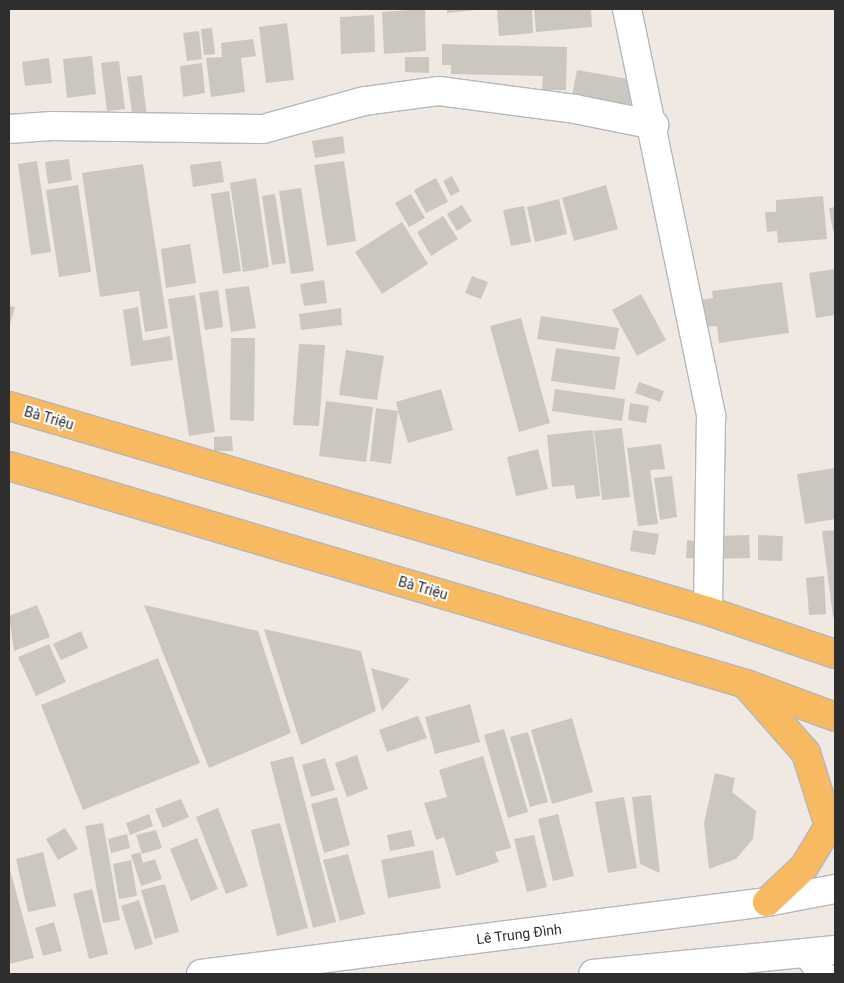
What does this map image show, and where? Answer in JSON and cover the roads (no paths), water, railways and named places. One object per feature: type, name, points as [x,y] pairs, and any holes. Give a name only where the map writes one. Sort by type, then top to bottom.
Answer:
[{"type":"highway","name":"Bà Triệu","points":[[9,406],[708,611],[835,654]]},
{"type":"highway","name":"Bà Triệu","points":[[9,466],[746,684],[835,718]]},
{"type":"highway","points":[[746,684],[806,753],[829,826],[809,860],[767,902]]},
{"type":"street","points":[[627,9],[654,125],[711,416],[708,611]]},
{"type":"street","points":[[9,129],[52,126],[263,129],[365,101],[440,91],[576,109],[654,125]]},
{"type":"street","name":"Lê Trung Đình","points":[[201,974],[767,902],[835,889]]},
{"type":"street","points":[[593,974],[815,964],[835,950]]}]
